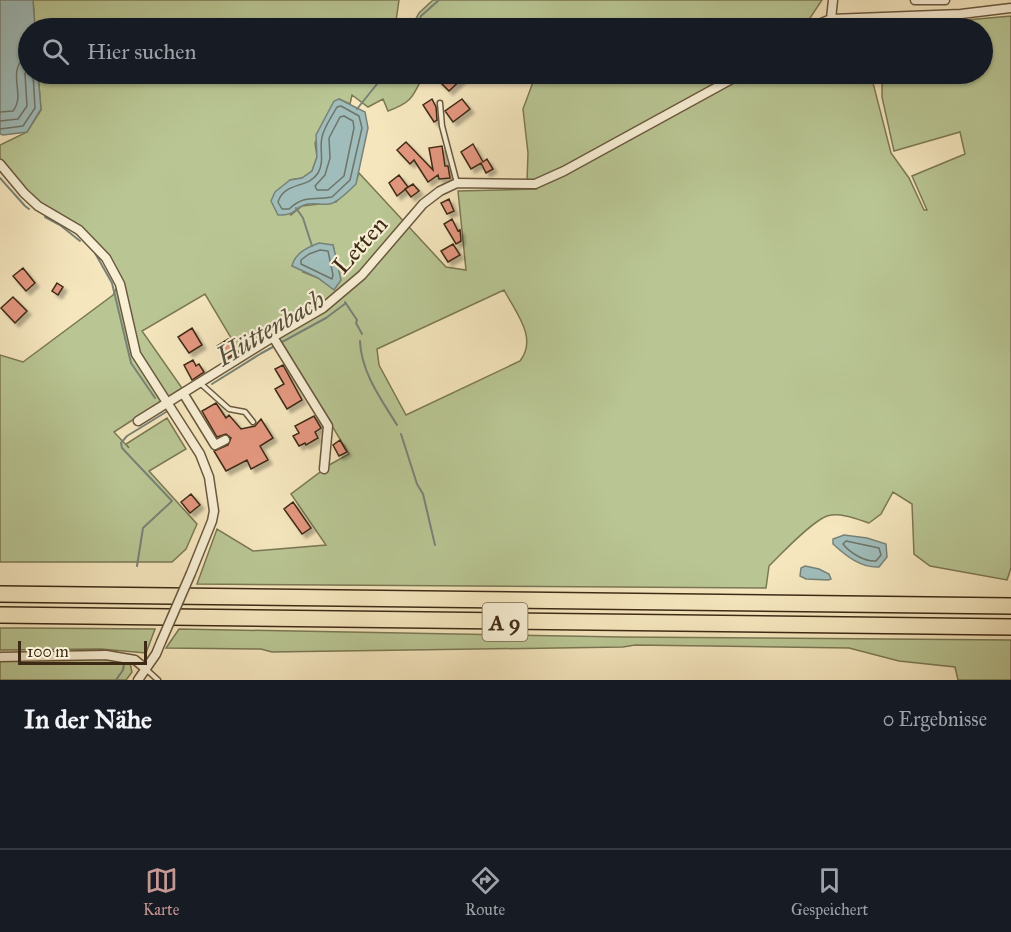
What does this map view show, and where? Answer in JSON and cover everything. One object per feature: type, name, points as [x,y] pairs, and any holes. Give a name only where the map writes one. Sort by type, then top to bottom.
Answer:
[{"type":"highway","name":"A 9","points":[[0,594],[1011,606]]},
{"type":"highway","name":"A 9","points":[[0,615],[1011,627]]},
{"type":"street","points":[[831,18],[833,0]]},
{"type":"street","points":[[915,0],[945,0]]},
{"type":"street","points":[[857,18],[961,14],[1011,8]]},
{"type":"street","points":[[457,183],[535,184],[564,171],[723,84]]},
{"type":"street","points":[[0,164],[38,206],[79,230],[106,258],[120,284],[136,354],[200,454],[209,477],[212,492],[212,521],[156,654],[138,680]]},
{"type":"street","name":"Letten","points":[[138,421],[273,337],[308,319],[362,274],[423,204],[440,191],[457,183]]},
{"type":"street","points":[[273,337],[328,426],[324,469]]},
{"type":"street","points":[[183,393],[215,445],[225,441]]},
{"type":"street","points":[[0,657],[106,655],[135,660],[146,669]]},
{"type":"lane","points":[[440,103],[442,126],[457,183]]},
{"type":"lane","points":[[200,382],[229,409],[245,412],[253,422]]},
{"type":"lane","points":[[146,669],[158,680]]},
{"type":"green space","points":[[33,0],[399,0],[396,18],[34,18]]},
{"type":"green space","points":[[433,0],[822,0],[810,18],[416,18]]},
{"type":"green space","points":[[1011,16],[1011,568],[1007,580],[930,566],[914,554],[912,504],[893,492],[881,514],[869,523],[837,515],[820,519],[769,566],[766,588],[197,584],[217,529],[253,551],[326,545],[291,494],[331,464],[349,454],[279,338],[243,358],[205,294],[142,331],[182,388],[114,432],[129,448],[126,444],[167,418],[186,449],[149,471],[197,524],[186,549],[172,562],[0,562],[0,355],[23,362],[113,295],[121,279],[110,259],[40,204],[17,182],[0,159],[0,145],[27,132],[41,110],[39,84],[419,84],[403,105],[388,111],[383,99],[368,107],[352,95],[350,104],[339,99],[315,143],[317,157],[312,171],[302,178],[290,180],[291,215],[302,206],[336,202],[352,186],[359,173],[446,267],[466,270],[458,191],[536,189],[527,181],[528,153],[523,109],[532,84],[873,84],[891,153],[909,178],[924,210],[927,210],[912,176],[965,154],[960,132],[894,151],[882,97],[882,85],[993,84],[993,18],[988,18]],"holes":[[[333,245],[337,265],[334,289],[318,278],[303,272]],[[504,290],[519,317],[527,343],[520,361],[406,415],[379,365],[377,349]]]},
{"type":"green space","points":[[0,628],[155,629],[146,653],[101,649],[0,650]]},
{"type":"green space","points":[[179,629],[622,637],[1011,640],[1011,680],[958,680],[955,667],[899,661],[849,648],[635,645],[272,652],[261,649],[166,648]]},
{"type":"green space","points":[[100,659],[130,663],[132,672],[126,680],[0,680],[0,660]]},
{"type":"water","points":[[0,0],[33,0],[34,18],[18,18],[18,84],[39,84],[41,109],[27,132],[0,134]]},
{"type":"water","points":[[339,99],[365,112],[368,128],[356,184],[335,202],[307,204],[291,213],[278,215],[271,201],[275,192],[290,180],[302,178],[312,171],[317,157],[316,135],[334,101]]},
{"type":"water","points":[[319,243],[333,245],[341,280],[334,290],[318,278],[292,266],[299,254]]},
{"type":"water","points":[[844,535],[867,538],[886,544],[887,557],[879,567],[866,566],[854,560],[833,544],[833,539]]},
{"type":"water","points":[[805,566],[829,574],[831,579],[806,579],[800,576],[801,568]]},
{"type":"building","points":[[442,84],[456,84],[449,91]]},
{"type":"building","points":[[432,99],[436,107],[437,120],[434,122],[423,105]]},
{"type":"building","points":[[462,99],[470,109],[453,122],[445,111]]},
{"type":"building","points":[[406,142],[433,170],[429,148],[442,146],[445,166],[448,166],[450,178],[439,179],[438,175],[428,182],[414,160],[410,164],[397,150]]},
{"type":"building","points":[[473,144],[483,162],[487,159],[493,169],[486,173],[481,163],[471,169],[461,152]]},
{"type":"building","points":[[399,175],[408,187],[397,196],[389,183]]},
{"type":"building","points":[[413,184],[419,191],[411,197],[405,189]]},
{"type":"building","points":[[449,199],[454,211],[447,214],[441,203]]},
{"type":"building","points":[[452,219],[458,231],[460,230],[461,241],[456,244],[444,224]]},
{"type":"building","points":[[453,244],[460,255],[448,262],[441,251]]},
{"type":"building","points":[[23,268],[35,283],[26,291],[13,276]]},
{"type":"building","points":[[57,283],[63,287],[58,295],[52,291]]},
{"type":"building","points":[[13,297],[27,311],[15,323],[1,308]]},
{"type":"building","points":[[192,328],[202,345],[189,353],[178,337]]},
{"type":"building","points":[[228,339],[236,352],[225,360],[217,346]]},
{"type":"building","points":[[193,360],[196,366],[199,364],[204,372],[192,380],[184,365]]},
{"type":"building","points":[[283,365],[302,400],[287,409],[275,389],[284,384],[275,369]]},
{"type":"building","points":[[216,403],[226,418],[229,415],[241,429],[255,426],[261,419],[273,438],[260,446],[268,460],[251,469],[247,460],[226,471],[214,451],[228,445],[231,438],[226,434],[217,437],[202,411]]},
{"type":"building","points":[[314,416],[321,428],[315,432],[318,438],[299,446],[293,436],[299,433],[295,426]]},
{"type":"building","points":[[340,440],[347,452],[339,456],[333,445]]},
{"type":"building","points":[[191,494],[200,505],[190,513],[181,502]]},
{"type":"building","points":[[293,502],[311,528],[302,534],[284,509]]},
{"type":"waterway","points":[[420,18],[439,0]]},
{"type":"waterway","points":[[357,109],[377,84]]},
{"type":"waterway","points":[[0,178],[29,209]]},
{"type":"waterway","points":[[296,208],[303,218],[312,246]]},
{"type":"waterway","points":[[45,217],[60,225],[80,241]]},
{"type":"waterway","points":[[95,253],[112,283],[131,363],[155,398]]},
{"type":"waterway","points":[[345,302],[357,320],[356,323],[362,334]]},
{"type":"waterway","name":"Hüttenbach","points":[[212,384],[260,354],[326,318],[346,303]]},
{"type":"waterway","points":[[360,341],[368,374],[397,425]]},
{"type":"waterway","name":"Hüttenbach","points":[[137,566],[143,528],[172,501],[122,448],[121,443],[127,436],[166,412]]},
{"type":"waterway","points":[[401,434],[417,484],[423,494],[435,545]]},
{"type":"waterway","points":[[116,680],[124,664]]}]
